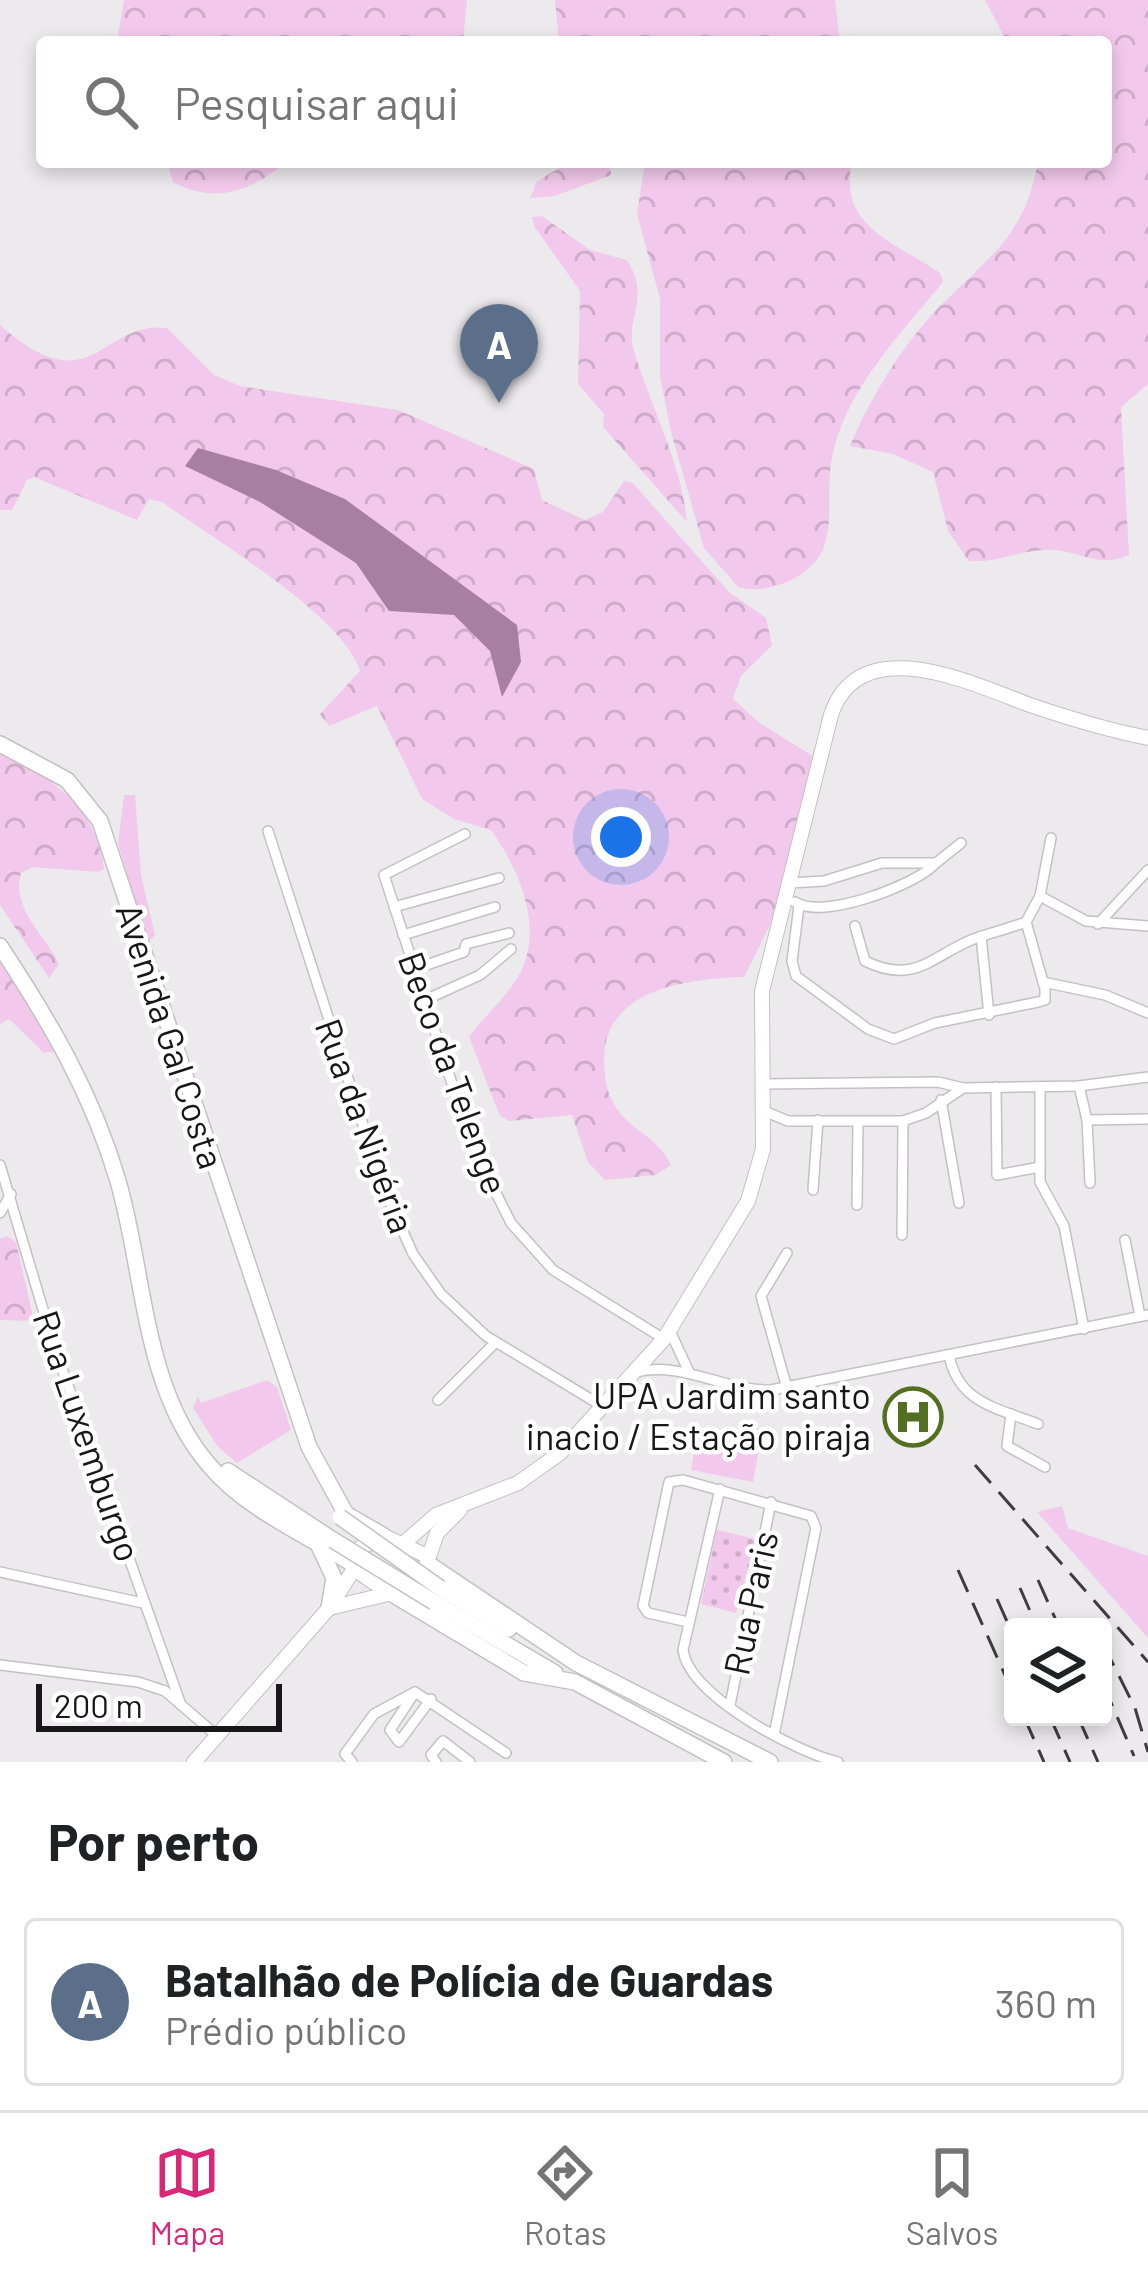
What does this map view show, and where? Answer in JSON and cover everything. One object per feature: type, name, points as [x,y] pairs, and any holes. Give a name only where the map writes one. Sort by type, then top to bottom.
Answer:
[{"type":"main road","points":[[404,1543],[436,1515],[540,1470],[667,1335],[748,1201],[763,1139],[762,991],[831,715],[844,689],[862,675],[897,670],[960,678],[1030,705],[1148,738]]},
{"type":"main road","name":"Avenida Gal Costa","points":[[0,744],[56,772],[86,799],[100,821],[283,1373],[328,1489],[356,1523],[404,1543],[576,1663]]},
{"type":"main road","points":[[0,946],[60,1036],[101,1132],[131,1226],[158,1363],[186,1432],[238,1480],[392,1594],[524,1672],[562,1677]]},
{"type":"main road","name":"Avenida Gal Costa","points":[[283,1373],[297,1431],[318,1482],[340,1517],[437,1595],[576,1663]]},
{"type":"main road","points":[[329,1608],[392,1594],[416,1583],[440,1527],[468,1502]]},
{"type":"main road","points":[[194,1762],[329,1608],[365,1542],[384,1536]]},
{"type":"main road","points":[[326,1542],[437,1595],[562,1677],[724,1762]]},
{"type":"main road","points":[[326,1542],[334,1578],[329,1608]]},
{"type":"main road","points":[[576,1663],[770,1762]]},
{"type":"street","name":"Rua da Nigéria","points":[[268,831],[308,964],[399,1225],[441,1294],[496,1343],[602,1406]]},
{"type":"street","name":"Beco da Telenge","points":[[465,834],[384,874],[472,1145],[511,1223],[553,1270],[667,1335]]},
{"type":"street","points":[[936,863],[882,863],[788,889],[800,906],[792,961],[796,976],[868,1029],[894,1039],[935,1023],[1046,1000],[1026,922],[1040,896],[1051,838]]},
{"type":"street","points":[[800,906],[825,910],[919,879],[961,843]]},
{"type":"street","points":[[1098,924],[1148,870]]},
{"type":"street","points":[[394,907],[499,878]]},
{"type":"street","points":[[1040,896],[1072,916],[1098,924],[1148,926]]},
{"type":"street","points":[[403,935],[495,907]]},
{"type":"street","points":[[855,926],[866,961],[900,969],[931,965],[981,936],[1026,922]]},
{"type":"street","points":[[415,969],[462,953],[466,944],[509,933]]},
{"type":"street","points":[[981,936],[989,1015]]},
{"type":"street","points":[[425,1000],[480,975],[511,949]]},
{"type":"street","points":[[1043,982],[1105,995],[1148,1013]]},
{"type":"street","points":[[761,1084],[938,1082],[996,1088],[1079,1086],[1148,1077]]},
{"type":"street","points":[[1079,1086],[1087,1120],[1090,1183]]},
{"type":"street","points":[[1040,1087],[1041,1190],[1059,1215],[1084,1329]]},
{"type":"street","points":[[762,1109],[788,1120],[903,1121],[918,1118],[963,1088]]},
{"type":"street","points":[[996,1088],[996,1171],[1001,1177],[1040,1167]]},
{"type":"street","points":[[941,1100],[959,1203]]},
{"type":"street","points":[[1087,1120],[1148,1119]]},
{"type":"street","points":[[763,1139],[788,1120]]},
{"type":"street","points":[[813,1190],[818,1120]]},
{"type":"street","points":[[857,1204],[858,1121]]},
{"type":"street","points":[[902,1235],[903,1121]]},
{"type":"street","name":"Rua Luxemburgo","points":[[0,1166],[53,1343],[181,1705]]},
{"type":"street","points":[[0,1213],[11,1194]]},
{"type":"street","points":[[636,1372],[689,1372],[742,1389],[788,1388],[1144,1316],[1125,1240]]},
{"type":"street","points":[[787,1253],[761,1296],[788,1388]]},
{"type":"street","points":[[667,1335],[689,1372]]},
{"type":"street","points":[[438,1400],[496,1343]]},
{"type":"street","points":[[950,1355],[962,1390],[1038,1424]]},
{"type":"street","points":[[1011,1414],[1007,1446],[1045,1467]]},
{"type":"street","points":[[688,1622],[648,1613],[643,1606],[667,1486],[674,1479],[811,1516],[817,1528],[774,1735]]},
{"type":"street","points":[[720,1489],[688,1622],[683,1651],[688,1671],[774,1735],[807,1753],[838,1762]]},
{"type":"street","name":"Rua Paris","points":[[730,1705],[771,1502]]},
{"type":"street","points":[[0,1572],[143,1603]]},
{"type":"street","points":[[0,1665],[113,1676],[165,1691],[214,1735]]},
{"type":"street","points":[[415,1692],[390,1730],[399,1742],[431,1699]]},
{"type":"street","points":[[415,1692],[506,1753]]},
{"type":"street","points":[[352,1762],[345,1754],[374,1714],[415,1692]]},
{"type":"street","points":[[436,1762],[431,1755],[443,1741],[470,1762]]},
{"type":"green space","points":[[124,0],[467,0],[464,36],[118,36]]},
{"type":"green space","points":[[555,0],[835,0],[839,36],[558,36]]},
{"type":"green space","points":[[985,0],[1148,0],[1148,384],[1121,407],[1129,555],[1118,559],[1044,550],[969,561],[948,531],[933,472],[893,454],[850,446],[878,390],[914,336],[1014,227],[1037,168],[1112,168],[1112,36],[1004,36]]},
{"type":"green space","points":[[169,168],[278,168],[232,192],[204,193],[173,182]]},
{"type":"green space","points":[[560,168],[610,168],[611,175],[555,196],[530,198],[537,181]]},
{"type":"green space","points":[[644,168],[851,168],[853,203],[862,218],[889,242],[940,273],[943,282],[875,365],[848,412],[831,463],[824,547],[810,567],[788,582],[762,589],[738,587],[704,548],[671,432],[660,377],[660,299],[637,214]]},
{"type":"green space","points":[[542,216],[590,250],[627,260],[634,274],[638,297],[632,328],[634,351],[672,456],[687,522],[603,427],[604,414],[578,384],[580,291],[534,226],[532,217]]},
{"type":"green space","points":[[0,325],[31,348],[56,359],[76,360],[144,329],[167,328],[214,375],[240,386],[398,410],[534,469],[542,500],[585,520],[603,512],[624,481],[633,483],[729,592],[766,618],[772,645],[741,676],[733,699],[761,724],[816,758],[771,923],[744,977],[654,992],[619,1016],[608,1034],[604,1058],[609,1094],[671,1165],[656,1175],[605,1180],[588,1162],[572,1115],[509,1121],[500,1116],[469,1037],[512,986],[525,960],[529,922],[520,882],[491,830],[454,819],[422,799],[377,706],[329,726],[320,714],[360,671],[329,626],[274,579],[162,502],[149,499],[137,520],[34,477],[27,480],[12,510],[0,510]]},
{"type":"green space","points":[[0,754],[37,772],[69,797],[100,848],[104,869],[98,872],[33,867],[21,873],[25,909],[59,964],[49,978],[0,905]]},
{"type":"green space","points":[[124,795],[135,795],[141,875],[155,935],[148,942],[118,844]]},
{"type":"green space","points":[[0,958],[61,1050],[44,1053],[9,1019],[0,1024]]},
{"type":"green space","points":[[7,1236],[16,1242],[34,1321],[0,1320],[0,1239]]},
{"type":"green space","points":[[267,1380],[277,1387],[291,1430],[237,1463],[218,1447],[193,1408],[198,1396],[201,1403]]},
{"type":"green space","points":[[697,1436],[759,1449],[753,1482],[691,1470]]},
{"type":"green space","points":[[1062,1506],[1068,1528],[1148,1556],[1148,1638],[1037,1512]]},
{"type":"green space","points":[[717,1530],[756,1539],[736,1613],[701,1604]]},
{"type":"shaded area","points":[[198,448],[276,470],[345,499],[517,625],[521,662],[502,697],[490,651],[454,615],[389,611],[356,563],[260,502],[185,466]]},
{"type":"railway","points":[[975,1465],[1148,1662]]},
{"type":"railway","points":[[958,1570],[1004,1673]]},
{"type":"railway","points":[[1038,1580],[1055,1618]]},
{"type":"railway","points":[[1020,1588],[1033,1618]]},
{"type":"railway","points":[[997,1599],[1005,1618]]},
{"type":"railway","points":[[1112,1662],[1135,1708],[1148,1752]]},
{"type":"railway","points":[[1112,1705],[1134,1756]]},
{"type":"railway","points":[[1028,1726],[1044,1762]]},
{"type":"railway","points":[[1054,1726],[1070,1762]]},
{"type":"railway","points":[[1082,1726],[1098,1762]]},
{"type":"place","name":"Batalhão de Polícia de Guardas","points":[[499,403]]},
{"type":"place","name":"UPA Jardim santo inacio / Estação piraja","points":[[913,1417]]}]
